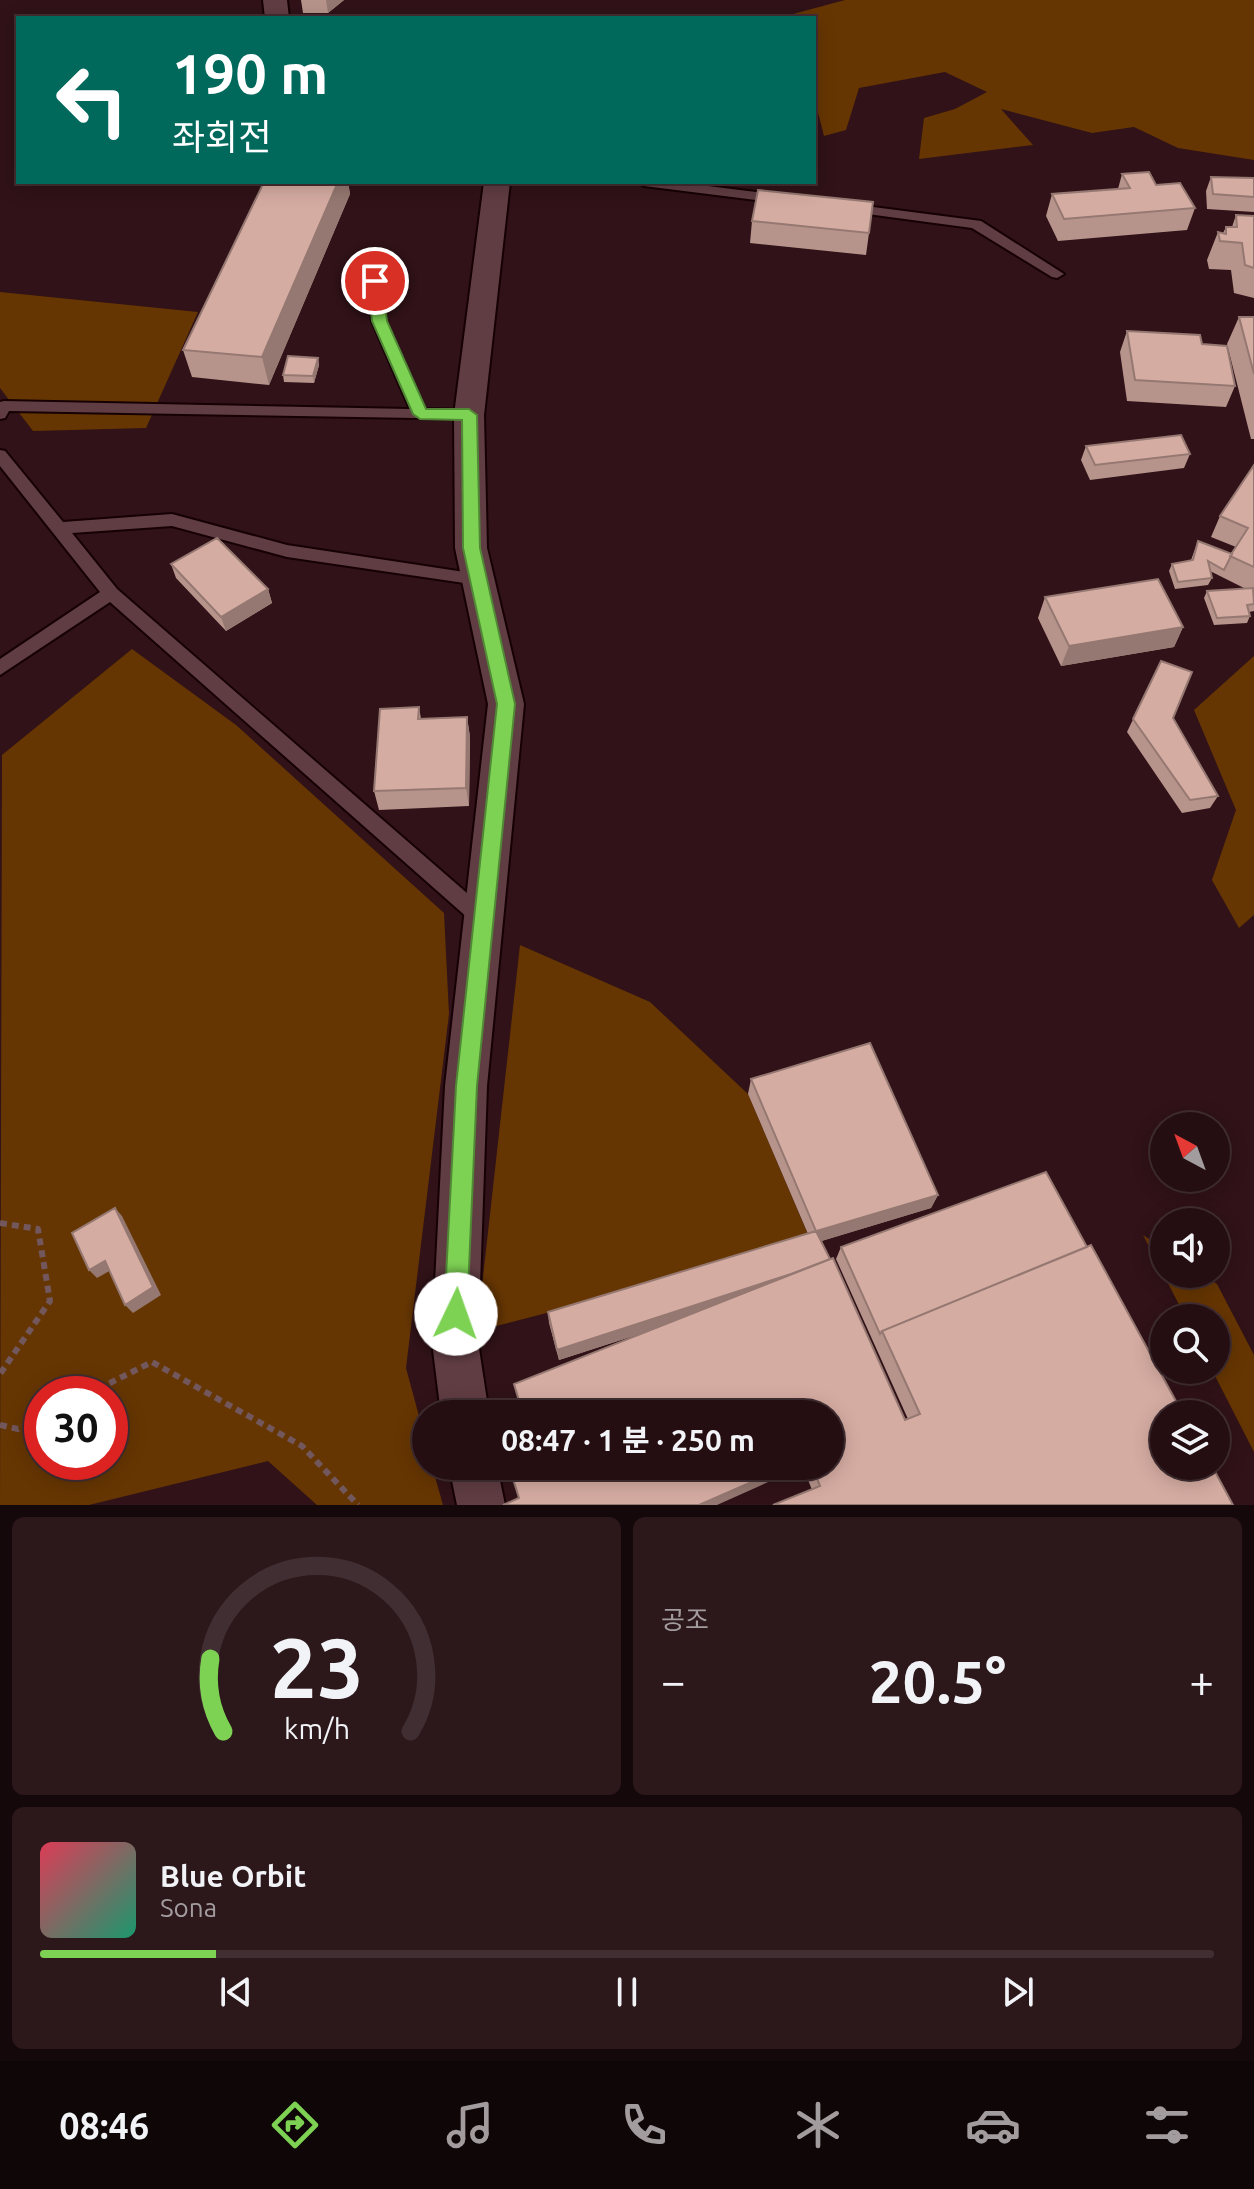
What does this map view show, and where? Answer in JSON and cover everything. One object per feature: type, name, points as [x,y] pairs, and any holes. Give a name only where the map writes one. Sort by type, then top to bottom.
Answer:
[{"type":"street","points":[[463,1400],[455,1327],[466,1086],[506,704],[471,548],[469,415],[497,184]]},
{"type":"street","points":[[476,1480],[481,1505]]},
{"type":"lane","points":[[660,184],[802,202]]},
{"type":"lane","points":[[834,206],[976,224],[1057,274]]},
{"type":"lane","points":[[375,281],[379,321],[420,414]]},
{"type":"lane","points":[[1,408],[469,415]]},
{"type":"lane","points":[[0,455],[111,593],[485,921]]},
{"type":"lane","points":[[59,528],[172,520],[287,551],[478,579]]},
{"type":"lane","points":[[0,668],[111,593]]},
{"type":"path","points":[[0,1223],[38,1229],[50,1301],[0,1374]]},
{"type":"path","points":[[124,1376],[152,1362],[302,1446],[358,1505]]},
{"type":"path","points":[[0,1425],[18,1429],[24,1426]]},
{"type":"shaded area","points":[[845,0],[1254,0],[1254,160],[1178,148],[1134,127],[1092,133],[1001,109],[1033,145],[919,159],[924,118],[955,109],[987,92],[945,72],[859,88],[846,130],[824,136],[816,105],[816,16],[793,14]]},
{"type":"shaded area","points":[[0,292],[198,312],[146,428],[33,431],[0,388]]},
{"type":"shaded area","points":[[132,649],[236,725],[444,913],[449,1014],[406,1368],[415,1400],[412,1400],[412,1480],[436,1480],[443,1505],[317,1505],[268,1461],[89,1505],[0,1505],[2,755]]},
{"type":"shaded area","points":[[1254,656],[1254,915],[1239,928],[1212,880],[1236,810],[1194,710]]},
{"type":"shaded area","points":[[520,945],[650,1002],[748,1094],[812,1244],[477,1331]]},
{"type":"shaded area","points":[[1170,1288],[1219,1288],[1227,1304],[1179,1304]]},
{"type":"shaded area","points":[[1230,1309],[1254,1355],[1254,1452],[1219,1384],[1230,1384]]},
{"type":"building","points":[[1149,172],[1156,185],[1180,183],[1195,208],[1064,219],[1052,194],[1130,188],[1122,174]]},
{"type":"building","points":[[1211,177],[1254,178],[1254,197],[1213,194]]},
{"type":"building","points":[[263,184],[337,184],[262,357],[183,350]]},
{"type":"building","points":[[758,190],[873,202],[869,233],[752,221]]},
{"type":"building","points":[[1236,215],[1254,216],[1254,268],[1245,265],[1242,243],[1220,241],[1218,232],[1226,234],[1226,227],[1237,227]]},
{"type":"building","points":[[1239,317],[1254,317],[1254,374]]},
{"type":"building","points":[[1127,331],[1200,335],[1202,344],[1227,346],[1235,386],[1135,380]]},
{"type":"building","points":[[288,356],[318,358],[313,376],[283,375]]},
{"type":"building","points":[[1181,435],[1190,454],[1095,465],[1086,446]]},
{"type":"building","points":[[1254,465],[1254,567],[1230,556],[1248,528],[1220,516]]},
{"type":"building","points":[[217,538],[268,589],[221,617],[171,564]]},
{"type":"building","points":[[1198,541],[1232,554],[1224,570],[1208,561],[1212,578],[1178,582],[1172,564],[1193,560]]},
{"type":"building","points":[[1158,579],[1183,627],[1069,646],[1045,597]]},
{"type":"building","points":[[1253,588],[1254,604],[1247,605],[1250,616],[1217,618],[1207,591]]},
{"type":"building","points":[[1161,661],[1192,672],[1173,718],[1218,796],[1190,800],[1133,719]]},
{"type":"building","points":[[419,707],[418,719],[467,717],[466,788],[374,791],[380,709]]},
{"type":"building","points":[[870,1043],[938,1195],[816,1231],[751,1079]]},
{"type":"building","points":[[1046,1172],[1087,1247],[880,1334],[841,1247]]},
{"type":"building","points":[[115,1208],[153,1287],[125,1305],[105,1261],[89,1270],[72,1233]]},
{"type":"building","points":[[816,1231],[830,1259],[557,1350],[548,1312]]},
{"type":"building","points":[[1091,1245],[1150,1353],[1150,1384],[1167,1384],[1175,1400],[1150,1400],[1150,1480],[1220,1480],[1233,1505],[773,1505],[820,1486],[818,1480],[844,1480],[844,1400],[519,1400],[514,1384],[833,1258],[905,1420],[920,1414],[882,1331]]},
{"type":"building","points":[[513,1480],[756,1480],[699,1505],[503,1505],[519,1498]]},
{"type":"route","points":[[375,281],[379,321],[420,414],[469,415],[471,548],[506,704],[466,1086],[456,1314]]}]
